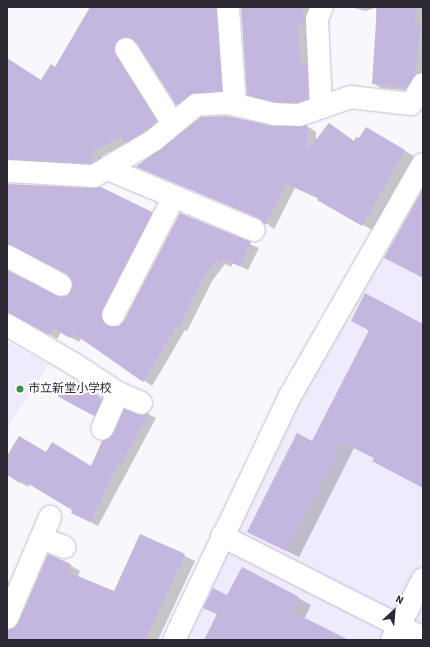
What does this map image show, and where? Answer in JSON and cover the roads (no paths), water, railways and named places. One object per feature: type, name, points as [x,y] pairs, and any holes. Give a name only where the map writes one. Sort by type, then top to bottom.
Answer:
[{"type":"street","points":[[228,7],[235,105]]},
{"type":"street","points":[[321,107],[317,19],[322,7]]},
{"type":"street","points":[[126,49],[172,122]]},
{"type":"street","points":[[7,171],[78,177],[94,176],[108,169],[118,160],[154,140],[172,122],[196,105],[235,105],[274,114],[299,115],[351,97],[411,104],[423,84]]},
{"type":"street","points":[[174,640],[222,536],[290,396],[423,164]]},
{"type":"street","points":[[108,169],[254,230]]},
{"type":"street","points":[[113,315],[174,197]]},
{"type":"street","points":[[7,256],[61,285]]},
{"type":"street","points":[[7,325],[74,364],[118,393],[141,403]]},
{"type":"street","points":[[102,429],[118,393]]},
{"type":"street","points":[[7,618],[50,517]]},
{"type":"street","points":[[222,536],[396,633],[423,638]]},
{"type":"street","points":[[41,538],[64,547]]},
{"type":"street","points":[[396,633],[423,579]]},
{"type":"place","name":"市立新堂小学校","points":[[20,389]]}]
